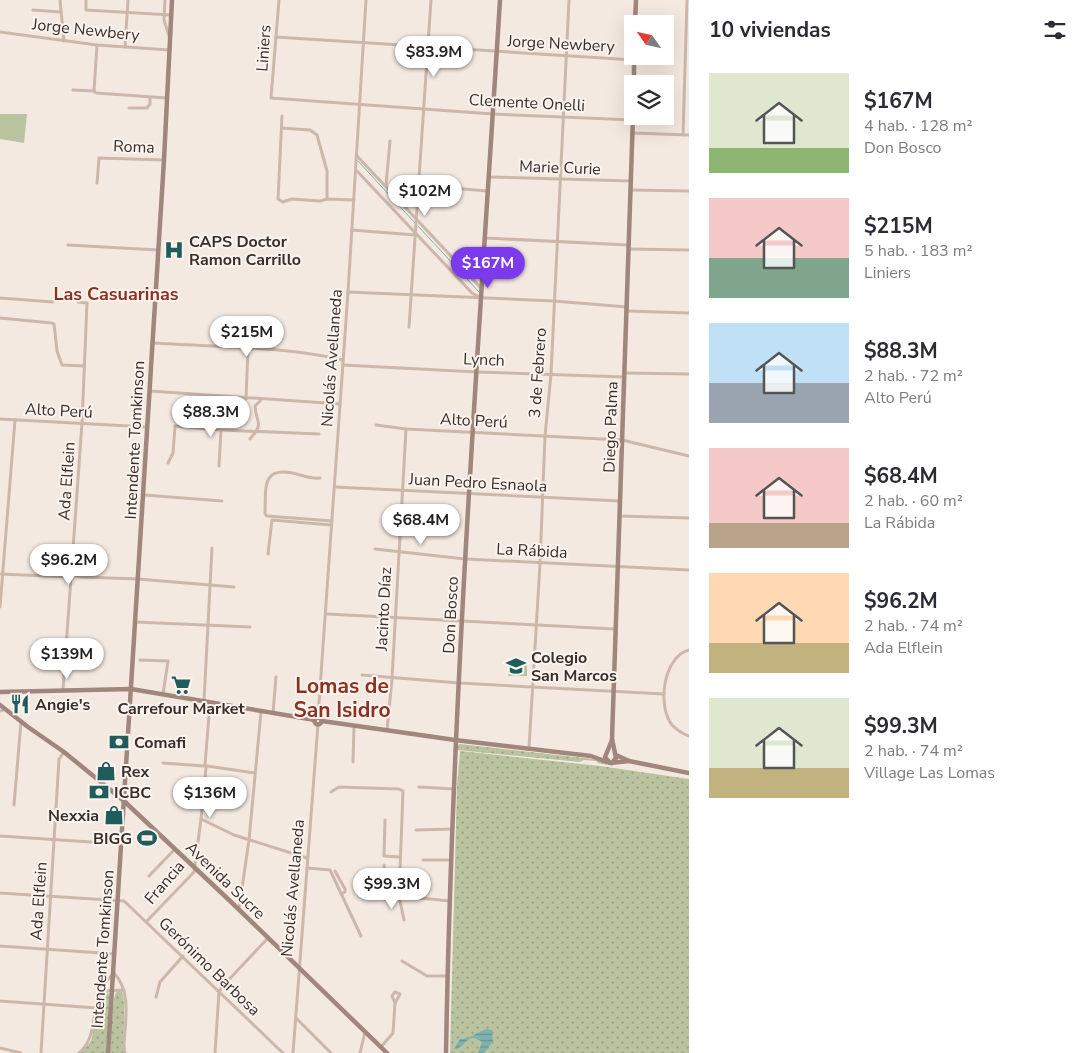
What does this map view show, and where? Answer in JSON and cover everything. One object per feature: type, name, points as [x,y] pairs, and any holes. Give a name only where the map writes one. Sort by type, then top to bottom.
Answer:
[{"type":"street","points":[[60,0],[64,41]]},
{"type":"street","points":[[86,0],[86,9],[171,15]]},
{"type":"street","points":[[125,47],[128,0]]},
{"type":"street","name":"Intendente Tomkinson","points":[[165,0],[164,25],[170,37]]},
{"type":"street","name":"Intendente Tomkinson","points":[[108,1053],[144,494],[172,0]]},
{"type":"street","name":"Liniers","points":[[271,98],[279,0]]},
{"type":"street","name":"Nicolás Avellaneda","points":[[293,1053],[298,967],[327,614],[361,104],[366,0]]},
{"type":"street","points":[[410,327],[431,0]]},
{"type":"street","name":"Don Bosco","points":[[446,1053],[452,829],[465,559],[500,0]]},
{"type":"street","name":"3 de Febrero","points":[[529,748],[540,564],[545,436],[551,374],[569,0]]},
{"type":"street","points":[[635,15],[636,0]]},
{"type":"street","points":[[683,135],[687,0]]},
{"type":"street","points":[[33,10],[60,12]]},
{"type":"street","name":"Jorge Newbery","points":[[0,32],[97,45],[169,50]]},
{"type":"street","name":"Jorge Newbery","points":[[276,37],[497,52],[624,58]]},
{"type":"street","points":[[94,91],[97,45]]},
{"type":"street","points":[[73,90],[94,91],[98,94],[167,98]]},
{"type":"street","points":[[129,108],[147,108],[150,104],[150,97]]},
{"type":"street","name":"Clemente Onelli","points":[[271,98],[493,114],[624,118]]},
{"type":"street","points":[[282,116],[278,199],[283,202],[292,199],[320,201],[327,199],[354,200]]},
{"type":"street","name":"Diego Palma","points":[[615,754],[612,739],[633,125]]},
{"type":"street","points":[[282,128],[310,130],[317,135],[327,171],[327,199]]},
{"type":"street","points":[[632,134],[689,135]]},
{"type":"street","points":[[386,186],[390,141]]},
{"type":"street","points":[[357,156],[481,289]]},
{"type":"street","name":"Roma","points":[[97,183],[99,158],[164,160]]},
{"type":"street","points":[[356,171],[472,293],[480,298]]},
{"type":"street","name":"Marie Curie","points":[[488,176],[631,182]]},
{"type":"street","points":[[418,185],[487,190]]},
{"type":"street","points":[[630,190],[689,191]]},
{"type":"street","points":[[352,230],[415,232]]},
{"type":"street","points":[[485,238],[557,240],[628,247],[689,250]]},
{"type":"street","points":[[68,244],[158,250]]},
{"type":"street","points":[[348,292],[554,302],[689,313]]},
{"type":"street","points":[[0,298],[53,302]]},
{"type":"street","name":"Ada Elflein","points":[[63,690],[82,423],[87,302],[78,302]]},
{"type":"street","points":[[0,318],[53,324],[56,351],[62,365],[84,366]]},
{"type":"street","name":"Lynch","points":[[153,343],[293,351],[319,354],[343,362],[477,372],[624,375],[689,374]]},
{"type":"street","points":[[246,399],[248,349]]},
{"type":"street","points":[[150,391],[340,404]]},
{"type":"street","points":[[250,439],[260,423],[255,406],[261,399]]},
{"type":"street","name":"Alto Perú","points":[[0,419],[147,427]]},
{"type":"street","points":[[0,608],[1,574],[15,420]]},
{"type":"street","name":"Alto Perú","points":[[376,425],[406,429],[622,440],[689,456]]},
{"type":"street","points":[[168,463],[173,454],[175,426],[319,434]]},
{"type":"street","name":"Jacinto Díaz","points":[[388,730],[406,429]]},
{"type":"street","points":[[219,466],[221,430]]},
{"type":"street","points":[[320,478],[308,478],[281,472],[271,474],[266,487],[265,514],[267,516],[332,523]]},
{"type":"street","name":"Juan Pedro Esnaola","points":[[335,487],[620,501]]},
{"type":"street","points":[[144,494],[222,501]]},
{"type":"street","points":[[620,516],[689,518]]},
{"type":"street","points":[[268,554],[272,520],[332,523]]},
{"type":"street","name":"Francia","points":[[146,922],[194,872],[195,868],[205,766],[212,548]]},
{"type":"street","name":"La Rábida","points":[[374,550],[540,564],[689,570]]},
{"type":"street","points":[[1,574],[72,577],[75,575],[81,577],[138,579],[234,587]]},
{"type":"street","points":[[327,614],[616,629]]},
{"type":"street","points":[[136,622],[250,627]]},
{"type":"street","points":[[689,650],[677,656],[670,664],[666,674],[664,694],[668,718],[672,725],[689,736]]},
{"type":"street","points":[[140,660],[168,661],[163,695]]},
{"type":"street","points":[[362,676],[664,694]]},
{"type":"street","points":[[273,714],[276,677]]},
{"type":"street","points":[[1,693],[131,689],[318,721],[593,756],[610,762],[629,761],[689,773]]},
{"type":"street","name":"Avenida Sucre","points":[[0,705],[64,752],[124,801],[239,909],[387,1053]]},
{"type":"street","name":"Avenida Sucre","points":[[1,710],[14,716]]},
{"type":"street","points":[[239,909],[249,840],[261,712]]},
{"type":"street","points":[[14,805],[21,722]]},
{"type":"street","points":[[353,762],[354,726]]},
{"type":"street","name":"Diego Palma","points":[[607,754],[612,739]]},
{"type":"street","name":"Ada Elflein","points":[[41,1053],[60,759],[64,752]]},
{"type":"street","points":[[593,756],[612,752],[629,761]]},
{"type":"street","points":[[607,754],[606,759],[610,762]]},
{"type":"street","points":[[610,762],[616,760],[615,754]]},
{"type":"street","points":[[163,763],[205,766],[255,773]]},
{"type":"street","points":[[419,786],[454,789]]},
{"type":"street","points":[[331,792],[339,787],[402,790],[398,896],[404,920]]},
{"type":"street","points":[[201,819],[234,835],[307,858]]},
{"type":"street","points":[[385,820],[384,856],[400,857]]},
{"type":"street","points":[[416,830],[452,829]]},
{"type":"street","points":[[0,836],[121,844]]},
{"type":"street","points":[[149,876],[175,849]]},
{"type":"street","points":[[423,860],[452,860]]},
{"type":"street","points":[[384,865],[384,876]]},
{"type":"street","points":[[307,868],[330,870],[361,936]]},
{"type":"street","points":[[335,871],[345,890],[341,894]]},
{"type":"street","points":[[377,876],[400,876]]},
{"type":"street","points":[[0,893],[118,900]]},
{"type":"street","points":[[398,896],[450,901]]},
{"type":"street","name":"Gerónimo Barbosa","points":[[118,900],[126,903],[283,1053]]},
{"type":"street","points":[[215,1053],[219,992],[268,938]]},
{"type":"street","points":[[0,946],[115,954]]},
{"type":"street","points":[[156,997],[160,982],[183,956]]},
{"type":"street","points":[[402,961],[427,976],[447,976]]},
{"type":"street","points":[[79,1053],[88,1043],[100,991],[114,973],[124,990],[125,1053]]},
{"type":"street","points":[[100,991],[124,990]]},
{"type":"street","points":[[0,1000],[97,1008]]},
{"type":"street","points":[[381,1047],[393,1033],[395,1003]]},
{"type":"street","points":[[296,1018],[331,1053]]},
{"type":"street","points":[[360,1053],[365,1032]]},
{"type":"street","points":[[0,1048],[20,1053]]},
{"type":"green space","points":[[0,114],[27,114],[24,143],[0,139]]},
{"type":"green space","points":[[509,664],[527,665],[527,676],[508,676]]},
{"type":"green space","points":[[460,744],[593,759],[608,765],[596,761],[584,760],[580,762],[457,750]]},
{"type":"green space","points":[[460,751],[600,766],[689,779],[689,1053],[450,1053],[457,786]]},
{"type":"green space","points":[[102,991],[107,991],[110,996],[106,1053],[81,1053],[91,1041]]},
{"type":"green space","points":[[118,991],[121,991],[124,1003],[125,1053],[109,1053],[114,998]]},
{"type":"water","points":[[487,1029],[492,1030],[493,1041],[484,1053],[478,1053],[482,1042],[473,1038],[454,1049],[460,1039]]},
{"type":"waterway","points":[[358,161],[415,223]]},
{"type":"waterway","points":[[418,226],[479,292]]},
{"type":"place","name":"CAPS Doctor Ramon Carrillo","points":[[174,250]]},
{"type":"place","name":"Colegio San Marcos","points":[[516,666]]},
{"type":"place","name":"Carrefour Market","points":[[181,685]]},
{"type":"place","name":"Angie's","points":[[20,704]]},
{"type":"place","name":"Comafi","points":[[119,742]]},
{"type":"place","name":"Rex","points":[[106,771]]},
{"type":"place","name":"ICBC","points":[[99,792]]},
{"type":"place","name":"Nexxia","points":[[114,815]]},
{"type":"place","name":"BIGG","points":[[147,838]]},
{"type":"district","name":"Las Casuarinas","points":[[116,294]]},
{"type":"district","name":"Lomas de San Isidro","points":[[342,698]]}]
